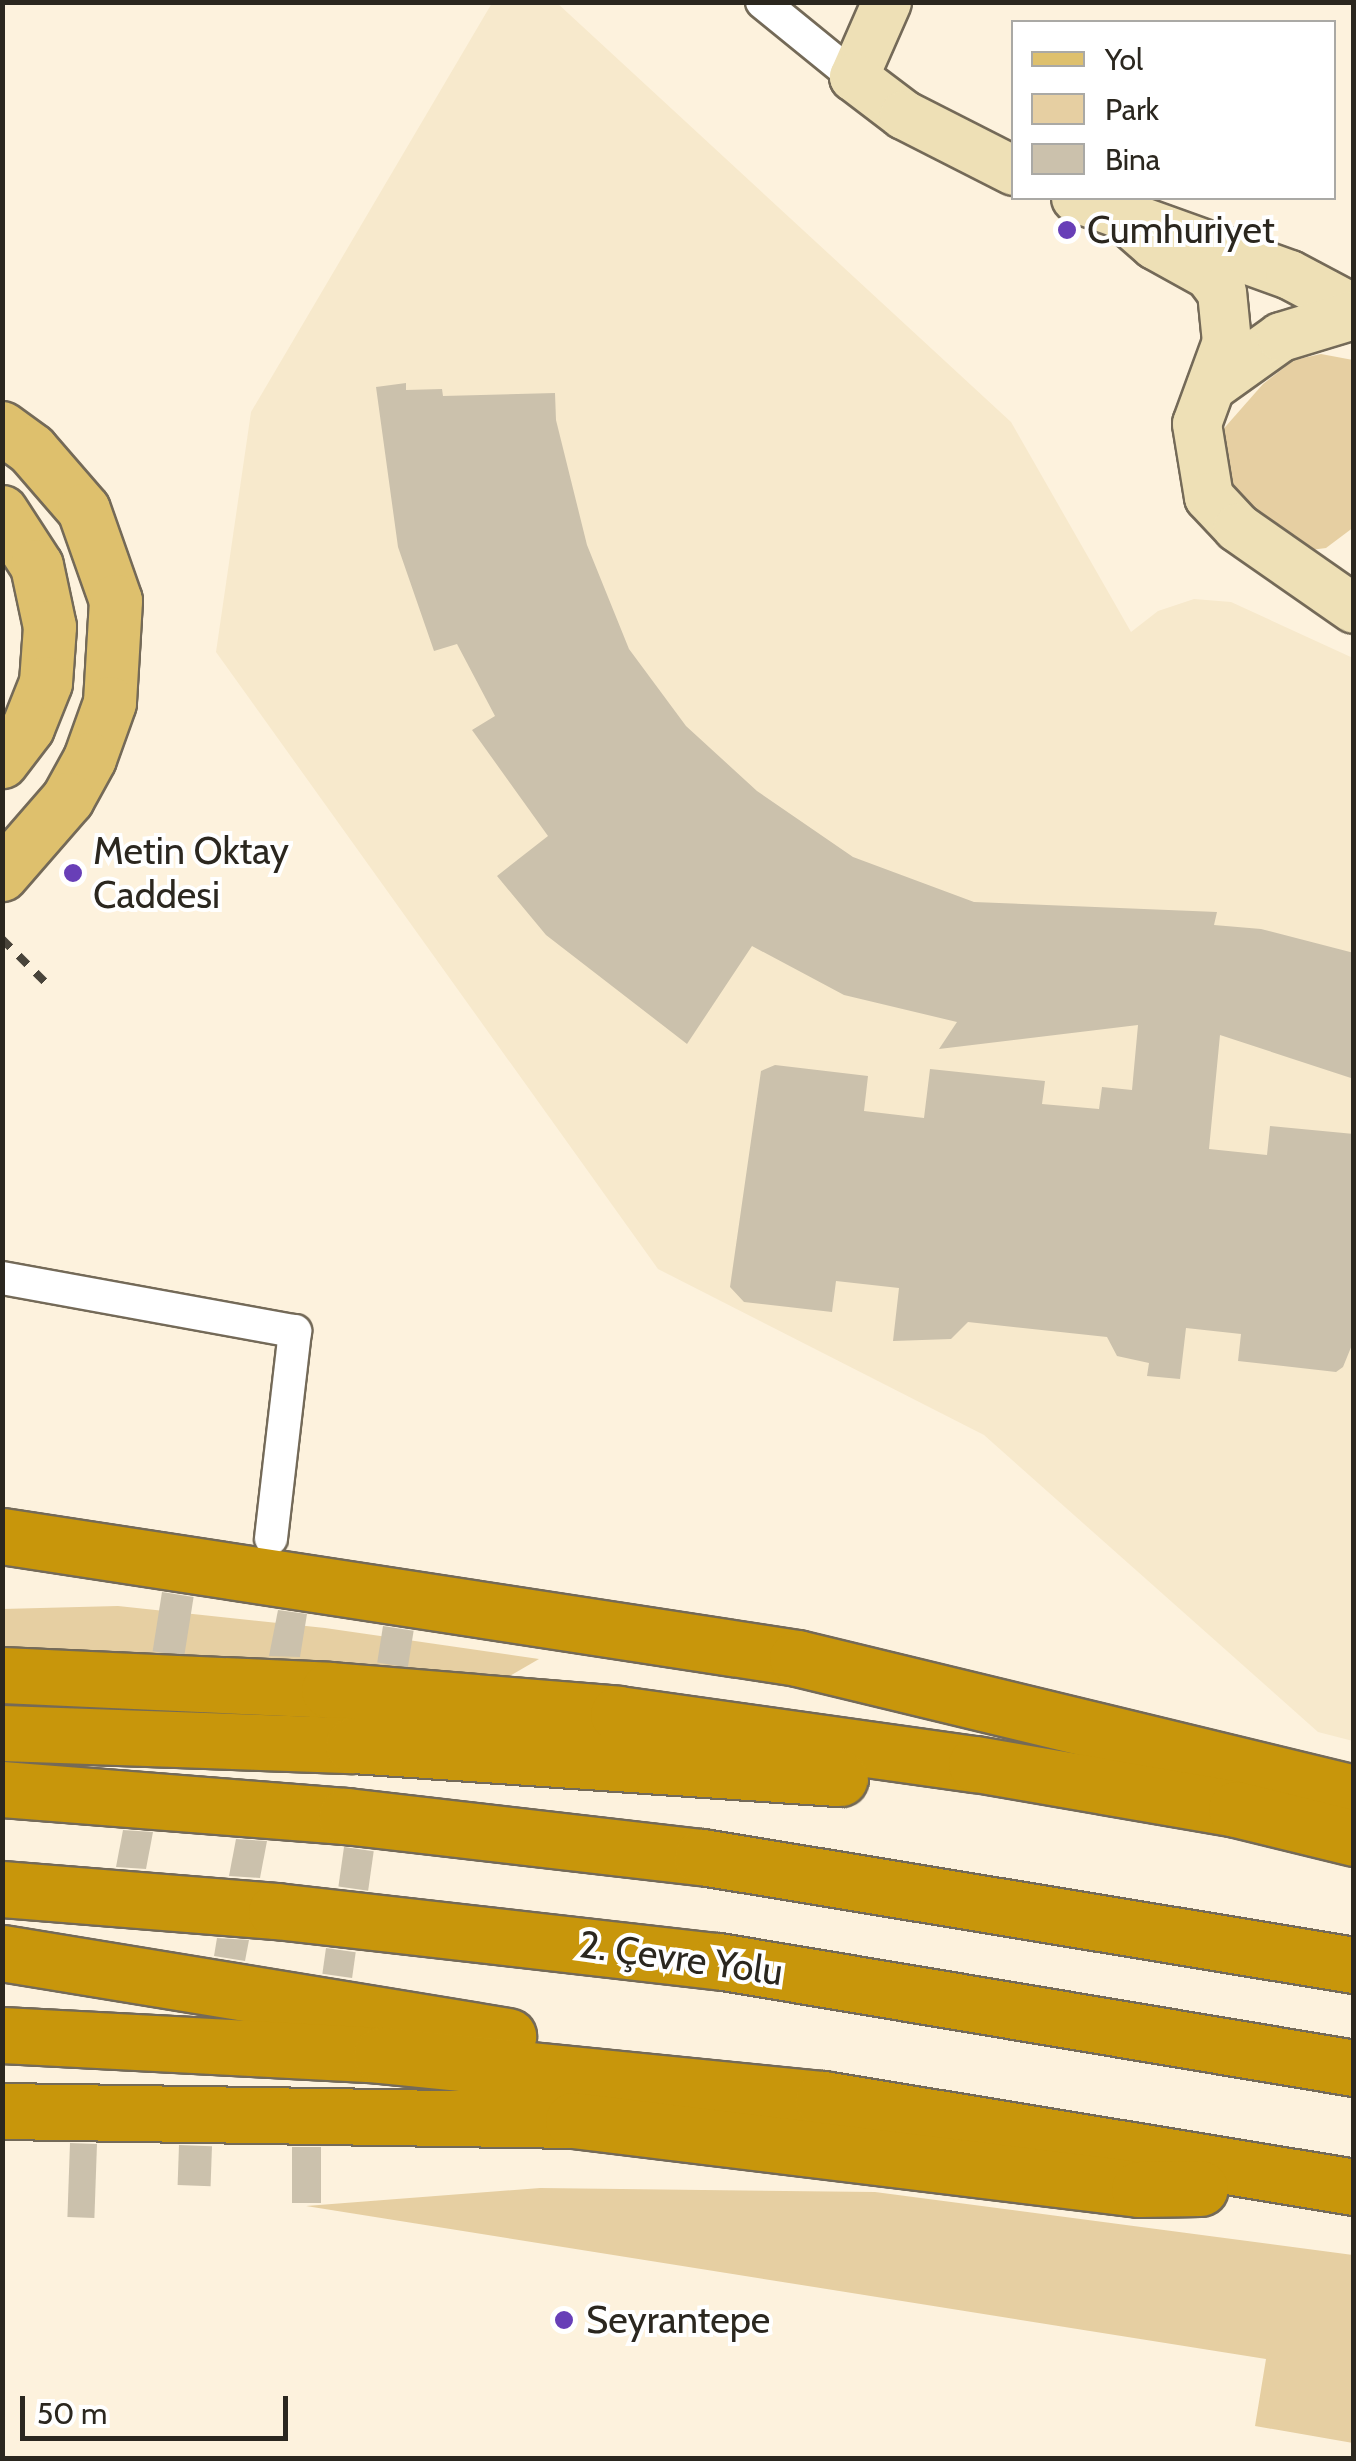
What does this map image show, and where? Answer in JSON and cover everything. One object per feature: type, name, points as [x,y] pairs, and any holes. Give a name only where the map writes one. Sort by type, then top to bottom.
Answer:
[{"type":"highway","points":[[2,1536],[796,1658],[1354,1793]]},
{"type":"highway","points":[[2,1675],[329,1690],[618,1714],[976,1764],[1236,1809],[1354,1840]]},
{"type":"highway","points":[[2,1734],[353,1745],[842,1778],[1354,1840]]},
{"type":"highway","points":[[2,1788],[346,1816],[702,1857],[1354,1965]]},
{"type":"highway","name":"2. Çevre Yolu","points":[[2,1889],[276,1911],[718,1961],[1354,2068]]},
{"type":"highway","points":[[2,1953],[718,2070],[823,2099]]},
{"type":"highway","points":[[2,2035],[381,2055],[823,2099],[1354,2187]]},
{"type":"highway","points":[[2,2112],[464,2118],[648,2127],[1140,2189],[1354,2187]]},
{"type":"main road","points":[[2,428],[32,450],[84,510],[116,601],[110,704],[90,759],[68,799],[2,875]]},
{"type":"main road","points":[[2,512],[36,566],[50,627],[46,683],[28,728],[2,762]]},
{"type":"street","points":[[762,2],[904,115],[1011,169]]},
{"type":"street","points":[[854,77],[887,2]]},
{"type":"street","points":[[1081,200],[1290,275],[1354,312]]},
{"type":"street","points":[[1124,218],[1155,245],[1209,275],[1222,292],[1228,342],[1197,424],[1209,497],[1238,528],[1354,608]]},
{"type":"street","points":[[1212,387],[1254,352],[1306,325],[1354,312]]},
{"type":"street","points":[[2,1278],[296,1331],[271,1539]]},
{"type":"shaded area","points":[[556,2],[1011,422],[1131,632],[1158,611],[1194,599],[1231,602],[1353,658],[1353,1741],[1318,1732],[984,1435],[658,1269],[216,652],[251,412],[492,3]]},
{"type":"green space","points":[[1321,354],[1353,360],[1354,527],[1326,548],[1296,552],[1240,528],[1219,434],[1263,384],[1294,360]]},
{"type":"green space","points":[[118,1606],[325,1628],[539,1659],[508,1677],[3,1646],[2,1609]]},
{"type":"green space","points":[[540,2188],[875,2192],[1353,2255],[1353,2443],[1255,2426],[1266,2359],[306,2206]]},
{"type":"building","points":[[406,383],[406,390],[442,389],[443,396],[555,393],[556,420],[587,545],[629,649],[686,726],[757,791],[853,857],[974,902],[1217,912],[1214,925],[1261,929],[1354,953],[1354,1079],[1220,1035],[1209,1149],[1267,1155],[1270,1126],[1354,1134],[1354,1340],[1343,1367],[1336,1372],[1238,1361],[1241,1334],[1186,1328],[1180,1379],[1147,1376],[1149,1363],[1117,1356],[1107,1337],[968,1322],[951,1339],[893,1341],[899,1288],[836,1281],[832,1312],[744,1302],[730,1287],[761,1071],[775,1065],[868,1076],[864,1111],[924,1118],[930,1069],[1045,1081],[1042,1104],[1099,1109],[1102,1087],[1132,1090],[1138,1025],[939,1049],[957,1022],[844,995],[752,946],[687,1044],[546,935],[497,876],[548,836],[472,730],[495,716],[457,644],[434,651],[398,547],[376,387]]},
{"type":"building","points":[[162,1592],[194,1597],[184,1656],[153,1651]]},
{"type":"building","points":[[278,1610],[307,1614],[300,1657],[269,1656]]},
{"type":"building","points":[[383,1626],[414,1631],[408,1667],[377,1663]]},
{"type":"building","points":[[123,1830],[153,1832],[146,1869],[116,1867]]},
{"type":"building","points":[[236,1839],[267,1841],[260,1878],[229,1876]]},
{"type":"building","points":[[344,1847],[374,1851],[368,1891],[338,1887]]},
{"type":"building","points":[[217,1938],[249,1940],[245,1961],[214,1956]]},
{"type":"building","points":[[326,1948],[356,1952],[352,1978],[322,1974]]},
{"type":"building","points":[[70,2143],[97,2144],[94,2218],[67,2217]]},
{"type":"building","points":[[179,2145],[212,2146],[211,2186],[178,2185]]},
{"type":"building","points":[[292,2147],[321,2147],[321,2203],[292,2203]]},
{"type":"railway","points":[[2,939],[52,989]]},
{"type":"place","name":"Cumhuriyet","points":[[1067,230]]},
{"type":"place","name":"Metin Oktay Caddesi","points":[[73,873]]},
{"type":"place","name":"Seyrantepe","points":[[564,2320]]}]
